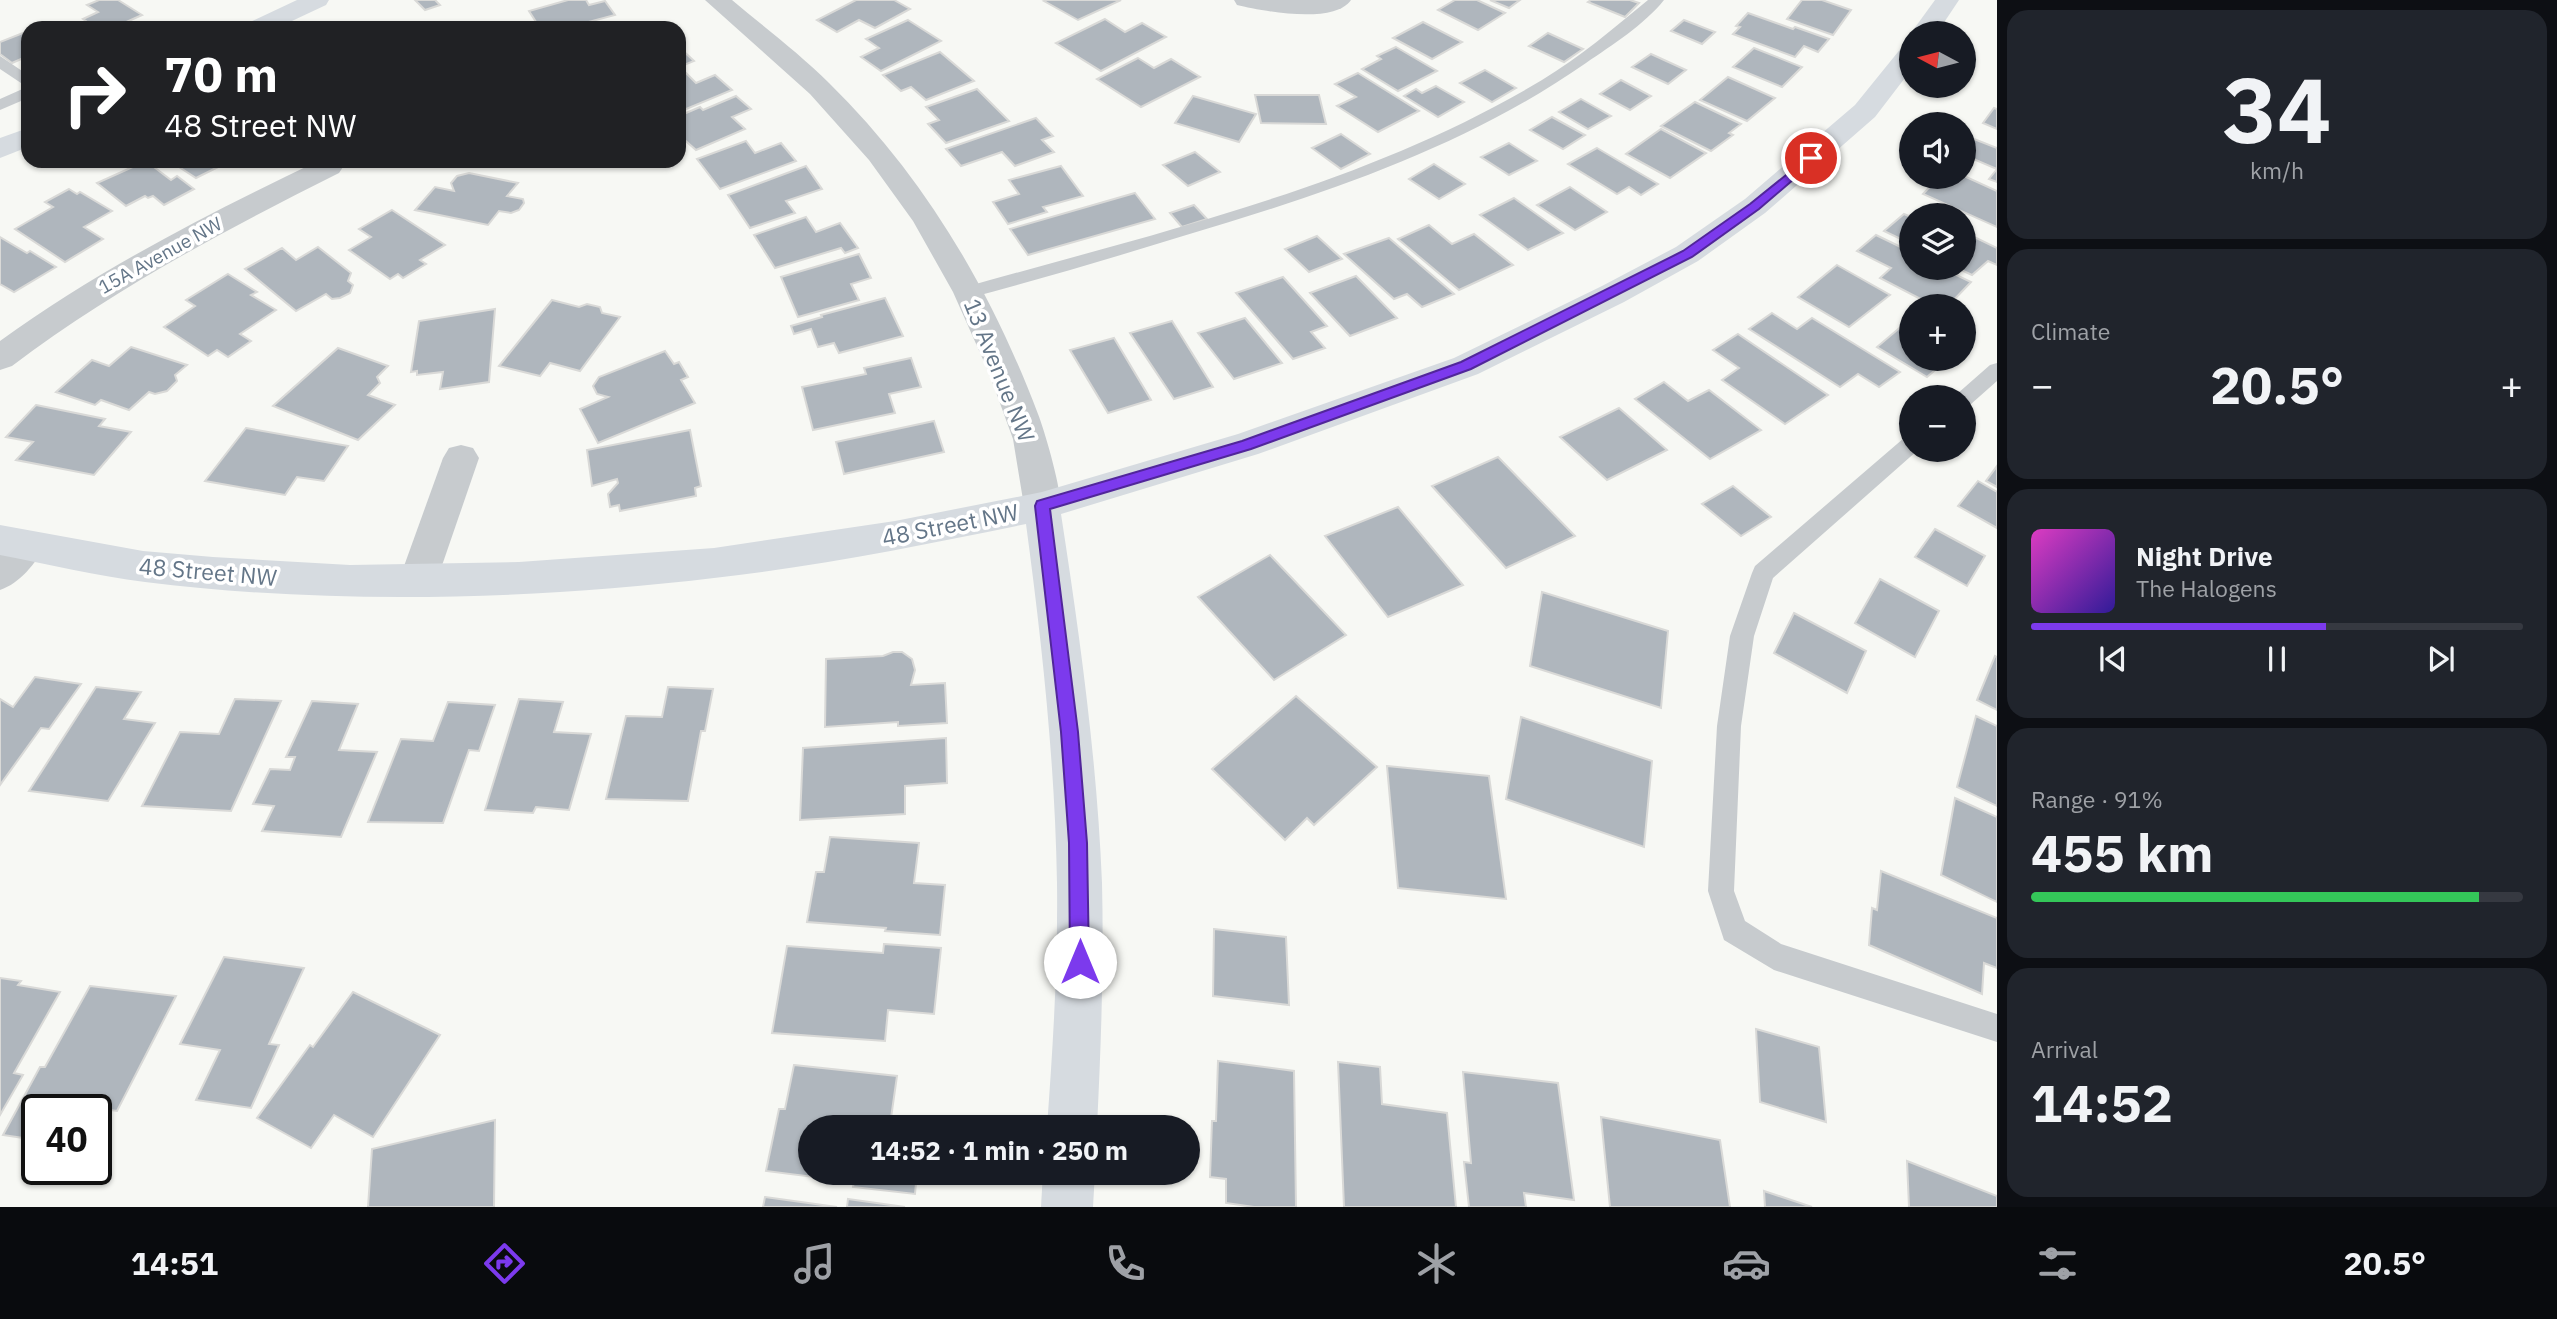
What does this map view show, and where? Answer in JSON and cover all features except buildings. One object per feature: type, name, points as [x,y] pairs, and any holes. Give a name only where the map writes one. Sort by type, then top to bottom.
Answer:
[{"type":"street","points":[[272,21],[317,0]]},
{"type":"street","name":"13 Avenue NW","points":[[718,0],[819,88],[879,154],[926,216],[969,292],[1019,407],[1035,461],[1070,732],[1078,843],[1079,1016],[1073,1115]]},
{"type":"street","points":[[1246,0],[1280,9],[1339,0]]},
{"type":"street","points":[[1932,21],[1947,0]]},
{"type":"street","name":"48 Street NW","points":[[13,543],[143,566],[213,573],[338,580],[519,578],[714,563],[895,536],[1042,506],[1246,445],[1466,366],[1687,254],[1755,206],[1865,111],[1899,68]]},
{"type":"street","points":[[0,149],[21,139]]},
{"type":"street","name":"15A Avenue NW","points":[[0,358],[68,308],[149,258],[327,168]]},
{"type":"street","points":[[418,580],[461,457]]},
{"type":"street","points":[[0,574],[13,543]]},
{"type":"street","points":[[1066,1207],[1068,1185]]},
{"type":"lane","points":[[969,292],[1304,195],[1424,148],[1544,87],[1620,34],[1657,0]]},
{"type":"lane","points":[[0,61],[21,78]]},
{"type":"lane","points":[[0,105],[21,95]]},
{"type":"lane","points":[[1976,388],[1997,370]]},
{"type":"lane","points":[[1899,454],[1763,573],[1742,636],[1730,726],[1721,891],[1734,930],[1774,956],[1997,1028]]},
{"type":"route","points":[[1080,962],[1078,843],[1070,732],[1042,506],[1246,445],[1466,366],[1687,254],[1755,206],[1811,158]]}]
